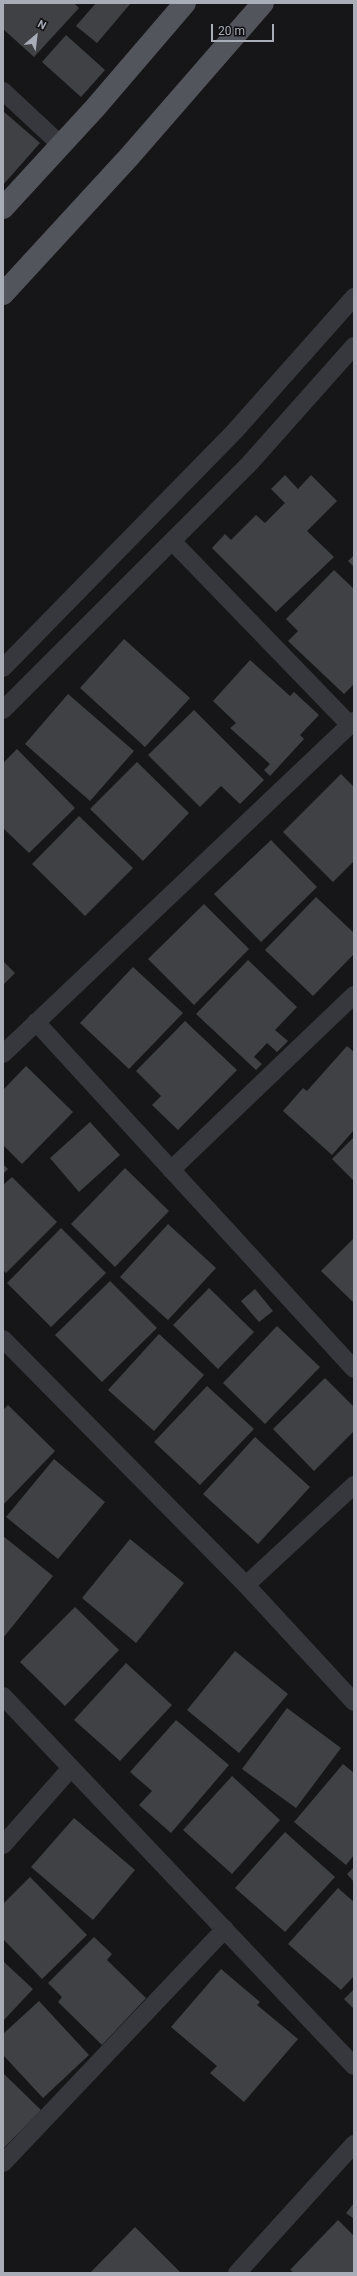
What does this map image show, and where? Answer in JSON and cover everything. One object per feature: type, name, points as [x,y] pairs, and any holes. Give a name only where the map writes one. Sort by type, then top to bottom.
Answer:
[{"type":"main road","points":[[3,208],[61,145],[185,3]]},
{"type":"main road","points":[[3,294],[129,157],[263,3]]},
{"type":"street","points":[[3,91],[61,145]]},
{"type":"street","points":[[3,668],[234,432],[354,296]]},
{"type":"street","points":[[3,710],[250,463],[354,346]]},
{"type":"street","points":[[3,1054],[352,723],[172,541]]},
{"type":"street","points":[[171,1170],[354,995]]},
{"type":"street","points":[[36,1022],[354,1369]]},
{"type":"street","points":[[3,1339],[246,1584],[354,1702]]},
{"type":"street","points":[[246,1584],[354,1485]]},
{"type":"street","points":[[3,1696],[354,2066]]},
{"type":"street","points":[[3,1845],[71,1768]]},
{"type":"street","points":[[3,2163],[225,1929]]},
{"type":"street","points":[[237,2273],[354,2144]]},
{"type":"building","points":[[3,3],[74,3],[79,8],[34,57],[3,29]]},
{"type":"building","points":[[96,3],[131,3],[97,43],[76,26]]},
{"type":"building","points":[[66,35],[105,70],[81,97],[42,62]]},
{"type":"building","points":[[3,111],[40,143],[3,185]]},
{"type":"building","points":[[285,475],[298,489],[311,475],[337,501],[307,531],[334,557],[276,612],[212,548],[225,534],[231,540],[256,515],[265,523],[285,503],[271,489]]},
{"type":"building","points":[[354,555],[354,567],[348,561]]},
{"type":"building","points":[[334,570],[354,589],[354,684],[344,694],[288,641],[298,631],[286,619]]},
{"type":"building","points":[[124,639],[190,698],[145,747],[80,688]]},
{"type":"building","points":[[250,660],[290,696],[294,692],[319,715],[300,735],[304,739],[270,776],[264,770],[270,764],[230,728],[236,723],[213,701]]},
{"type":"building","points":[[68,694],[134,751],[90,801],[25,744]]},
{"type":"building","points":[[194,710],[264,780],[240,804],[221,786],[200,807],[148,755]]},
{"type":"building","points":[[17,749],[75,808],[29,853],[3,828],[3,763]]},
{"type":"building","points":[[137,762],[189,813],[143,861],[90,809]]},
{"type":"building","points":[[341,774],[354,787],[354,861],[333,882],[283,832]]},
{"type":"building","points":[[79,816],[133,868],[85,916],[32,864]]},
{"type":"building","points":[[271,840],[317,887],[261,942],[214,894]]},
{"type":"building","points":[[316,897],[354,933],[354,954],[313,996],[265,950]]},
{"type":"building","points":[[204,904],[249,949],[194,1005],[148,959]]},
{"type":"building","points":[[248,960],[297,1007],[275,1030],[288,1041],[277,1052],[267,1043],[254,1057],[262,1064],[256,1070],[196,1014]]},
{"type":"building","points":[[3,961],[15,973],[3,985]]},
{"type":"building","points":[[133,967],[183,1013],[129,1069],[80,1023]]},
{"type":"building","points":[[185,1021],[237,1070],[178,1130],[152,1105],[161,1096],[136,1071]]},
{"type":"building","points":[[347,1046],[354,1052],[354,1130],[332,1155],[283,1111],[303,1088],[307,1091]]},
{"type":"building","points":[[26,1066],[73,1112],[22,1164],[3,1145],[3,1090]]},
{"type":"building","points":[[90,1122],[120,1155],[79,1192],[50,1158]]},
{"type":"building","points":[[354,1137],[354,1181],[332,1159]]},
{"type":"building","points":[[3,1164],[8,1169],[3,1174]]},
{"type":"building","points":[[125,1168],[169,1211],[115,1267],[71,1224]]},
{"type":"building","points":[[12,1177],[57,1222],[6,1273],[3,1270],[3,1185]]},
{"type":"building","points":[[168,1224],[216,1268],[168,1320],[120,1277]]},
{"type":"building","points":[[61,1228],[106,1273],[51,1327],[7,1283]]},
{"type":"building","points":[[354,1238],[354,1303],[321,1271]]},
{"type":"building","points":[[110,1281],[157,1328],[102,1382],[55,1335]]},
{"type":"building","points":[[209,1288],[254,1332],[218,1369],[173,1325]]},
{"type":"building","points":[[255,1289],[273,1311],[259,1322],[241,1301]]},
{"type":"building","points":[[277,1326],[320,1367],[265,1424],[223,1383]]},
{"type":"building","points":[[159,1334],[204,1375],[154,1431],[108,1390]]},
{"type":"building","points":[[325,1378],[354,1407],[354,1431],[314,1471],[273,1429]]},
{"type":"building","points":[[207,1386],[254,1429],[200,1485],[154,1442]]},
{"type":"building","points":[[8,1405],[55,1451],[3,1505],[3,1410]]},
{"type":"building","points":[[255,1437],[310,1487],[258,1544],[203,1494]]},
{"type":"building","points":[[54,1459],[105,1502],[58,1559],[6,1517]]},
{"type":"building","points":[[3,1536],[53,1576],[3,1638]]},
{"type":"building","points":[[130,1539],[184,1583],[136,1643],[82,1598]]},
{"type":"building","points":[[75,1607],[119,1650],[65,1706],[20,1662]]},
{"type":"building","points":[[235,1651],[288,1694],[239,1753],[187,1710]]},
{"type":"building","points":[[126,1663],[172,1705],[120,1761],[74,1720]]},
{"type":"building","points":[[287,1708],[341,1748],[296,1808],[242,1769]]},
{"type":"building","points":[[176,1720],[229,1765],[171,1833],[139,1805],[152,1791],[130,1772]]},
{"type":"building","points":[[343,1764],[354,1773],[354,1855],[346,1865],[294,1822]]},
{"type":"building","points":[[232,1776],[280,1820],[232,1874],[183,1830]]},
{"type":"building","points":[[74,1818],[135,1870],[93,1920],[31,1867]]},
{"type":"building","points":[[285,1832],[335,1877],[285,1932],[235,1888]]},
{"type":"building","points":[[354,1867],[354,1882],[347,1874]]},
{"type":"building","points":[[30,1877],[87,1935],[42,1979],[3,1939],[3,1904]]},
{"type":"building","points":[[338,1888],[354,1902],[354,1976],[341,1990],[288,1944]]},
{"type":"building","points":[[94,1937],[112,1954],[107,1960],[146,1998],[102,2045],[58,2002],[62,1997],[48,1983]]},
{"type":"building","points":[[3,1961],[33,1989],[3,2021]]},
{"type":"building","points":[[221,1969],[260,2002],[257,2005],[298,2039],[244,2102],[210,2073],[217,2066],[171,2027]]},
{"type":"building","points":[[354,1989],[354,2009],[344,1999]]},
{"type":"building","points":[[39,2001],[89,2055],[43,2098],[3,2055],[3,2034]]},
{"type":"building","points":[[3,2073],[41,2110],[3,2149]]},
{"type":"building","points":[[354,2203],[354,2219],[346,2213]]},
{"type":"building","points":[[338,2220],[354,2236],[354,2273],[294,2273],[290,2270]]},
{"type":"building","points":[[135,2227],[181,2273],[90,2273]]}]
